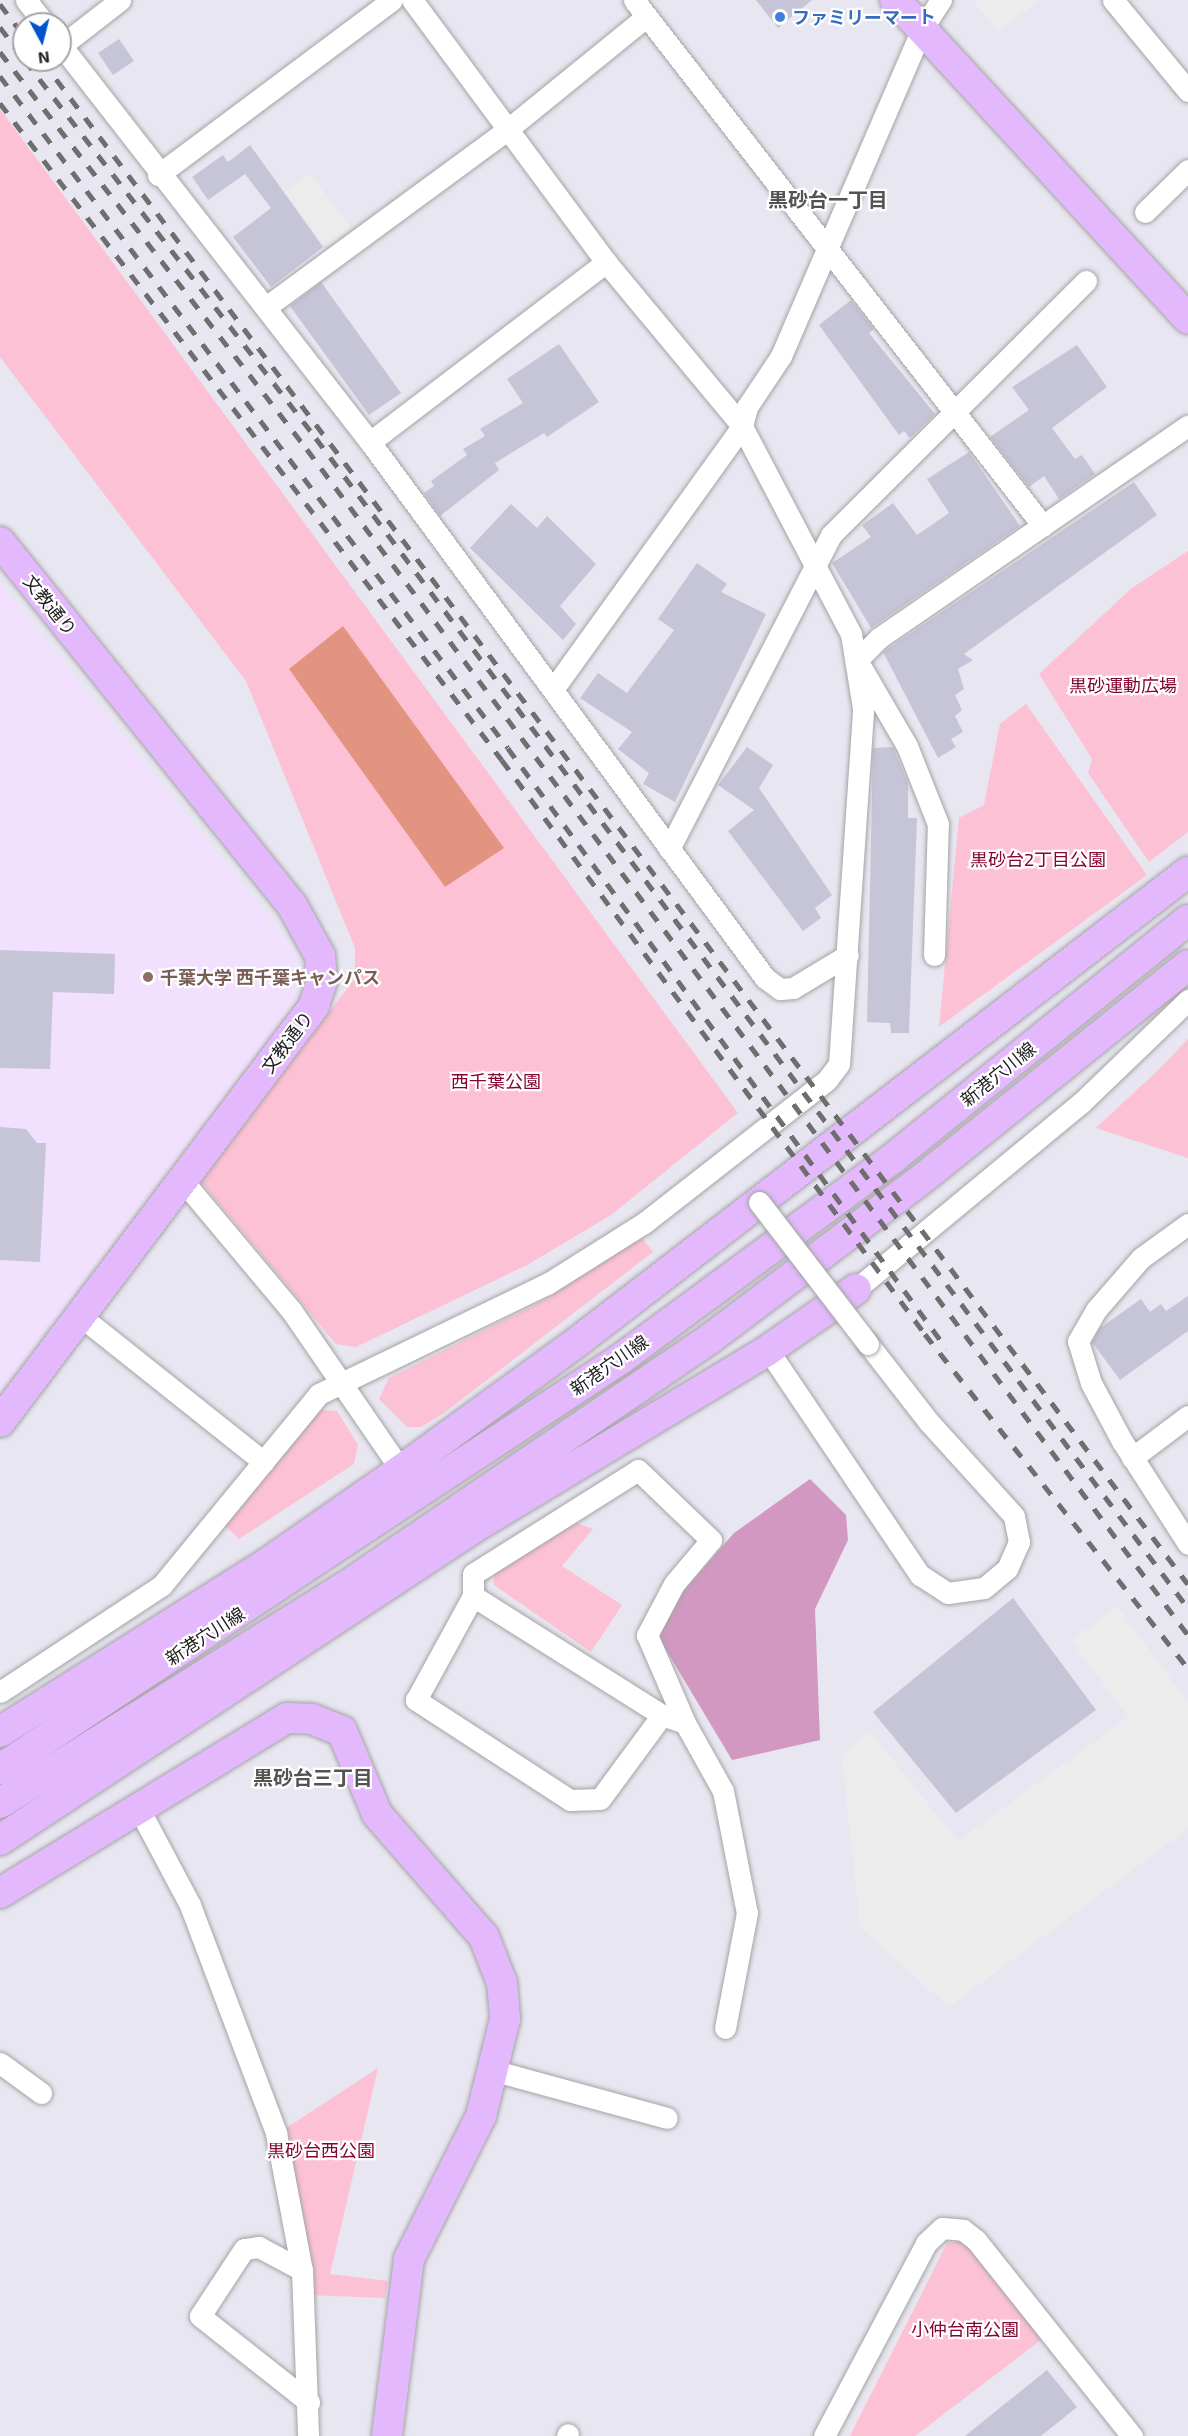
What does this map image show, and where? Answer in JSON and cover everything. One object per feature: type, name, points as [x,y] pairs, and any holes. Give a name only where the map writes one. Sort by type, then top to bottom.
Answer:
[{"type":"street","points":[[26,0],[36,12]]},
{"type":"street","points":[[72,37],[120,0]]},
{"type":"street","points":[[158,175],[392,0]]},
{"type":"street","points":[[0,1692],[162,1585],[319,1394],[344,1384],[547,1284],[644,1223],[826,1080],[839,1064],[844,1036],[862,708],[852,634],[816,557],[742,426],[606,262],[412,0]]},
{"type":"street","points":[[634,0],[828,246],[1043,526]]},
{"type":"street","points":[[895,0],[1188,319]]},
{"type":"street","points":[[554,688],[742,426],[747,407],[781,356],[922,28],[941,0]]},
{"type":"street","points":[[1113,0],[1188,91]]},
{"type":"street","points":[[266,307],[508,129],[646,17]]},
{"type":"street","points":[[72,60],[158,175],[266,307],[370,442],[554,688],[765,978],[780,989],[793,988],[848,955]]},
{"type":"street","points":[[1145,212],[1188,170]]},
{"type":"street","points":[[370,442],[606,262]]},
{"type":"street","points":[[669,849],[816,557],[831,535],[1086,281]]},
{"type":"street","points":[[857,660],[879,638],[1188,426]]},
{"type":"street","name":"文教通り","points":[[0,542],[292,905],[321,956],[322,981],[314,1006],[0,1422]]},
{"type":"street","points":[[857,660],[907,746],[938,824],[934,955]]},
{"type":"street","points":[[0,1732],[269,1562],[401,1470],[759,1202],[1188,872]]},
{"type":"street","name":"新港穴川線","points":[[0,1769],[622,1358],[893,1158],[1188,920]]},
{"type":"street","name":"新港穴川線","points":[[0,1803],[358,1578],[711,1338],[922,1179],[1188,965]]},
{"type":"street","points":[[0,1840],[475,1527],[768,1350],[856,1289],[1081,1103],[1188,1000]]},
{"type":"street","points":[[183,1181],[291,1310],[401,1470]]},
{"type":"street","points":[[759,1202],[868,1344],[1014,1516],[1019,1542],[1007,1569],[984,1588],[948,1593],[920,1575],[768,1350]]},
{"type":"street","points":[[1188,1224],[1141,1258],[1096,1310],[1078,1341],[1091,1383],[1132,1458],[1188,1544]]},
{"type":"street","points":[[79,1315],[264,1462]]},
{"type":"street","points":[[1132,1458],[1188,1416]]},
{"type":"street","points":[[662,1714],[600,1799],[570,1800],[416,1700],[473,1596],[473,1574],[638,1470],[711,1540],[674,1584],[647,1635],[685,1723],[723,1791],[747,1913],[725,2028]]},
{"type":"street","points":[[473,1596],[662,1714],[685,1723]]},
{"type":"street","points":[[0,1893],[288,1718],[312,1719],[342,1731],[377,1814],[484,1937],[502,1983],[505,2019],[495,2071],[458,2166],[421,2226],[409,2259],[387,2436]]},
{"type":"street","points":[[139,1809],[190,1905],[276,2133],[302,2270],[309,2402],[308,2436]]},
{"type":"street","points":[[0,2063],[41,2093]]},
{"type":"street","points":[[495,2071],[667,2118]]},
{"type":"street","points":[[824,2436],[926,2243],[942,2228],[963,2230],[976,2240],[1132,2436]]},
{"type":"street","points":[[302,2270],[259,2247],[244,2249],[200,2316],[309,2402]]},
{"type":"shaded area","points":[[973,0],[1040,0],[998,32]]},
{"type":"shaded area","points":[[310,173],[352,229],[326,246],[285,192]]},
{"type":"shaded area","name":"千葉大学 西千葉キャンパス","points":[[0,584],[297,952],[296,1002],[0,1391]]},
{"type":"shaded area","points":[[343,626],[504,848],[445,887],[289,669]]},
{"type":"shaded area","points":[[810,1479],[846,1515],[848,1540],[815,1609],[820,1740],[732,1760],[656,1633],[668,1609],[734,1533]]},
{"type":"shaded area","points":[[1117,1606],[1188,1702],[1188,1829],[949,2007],[860,1927],[842,1756],[869,1731],[958,1841],[1128,1717],[1071,1641]]},
{"type":"green space","name":"西千葉公園","points":[[0,109],[738,1113],[611,1215],[527,1265],[356,1347],[336,1344],[201,1182],[355,978],[355,948],[246,681],[0,357]]},
{"type":"green space","name":"黒砂運動広場","points":[[1188,551],[1188,832],[1149,862],[1088,773],[1092,759],[1039,674],[1132,588]]},
{"type":"green space","name":"黒砂台2丁目公園","points":[[1026,704],[1147,875],[939,1027],[959,818],[984,805],[1000,724]]},
{"type":"green space","points":[[1188,1039],[1188,1158],[1096,1128],[1156,1072]]},
{"type":"green space","points":[[640,1235],[653,1252],[444,1413],[421,1427],[407,1427],[379,1399],[389,1378],[548,1298]]},
{"type":"green space","points":[[312,1409],[337,1411],[358,1445],[354,1464],[239,1539],[221,1522]]},
{"type":"green space","points":[[574,1522],[593,1529],[562,1566],[622,1605],[591,1652],[494,1585],[494,1572]]},
{"type":"green space","name":"黒砂台西公園","points":[[378,2068],[330,2274],[388,2281],[385,2298],[308,2295],[280,2132]]},
{"type":"green space","name":"小仲台南公園","points":[[967,2241],[1045,2337],[915,2436],[850,2436],[947,2243]]},
{"type":"building","name":"ファミリーマート","points":[[756,0],[812,0],[778,28]]},
{"type":"building","points":[[119,39],[134,61],[113,75],[98,53]]},
{"type":"building","points":[[250,145],[323,247],[271,287],[233,237],[271,208],[245,174],[208,200],[192,177],[223,155],[228,162]]},
{"type":"building","points":[[321,282],[401,393],[369,415],[290,306]]},
{"type":"building","points":[[851,300],[874,329],[869,333],[935,414],[910,438],[904,431],[899,435],[819,325]]},
{"type":"building","points":[[559,344],[599,402],[547,437],[544,433],[495,463],[499,470],[440,516],[424,493],[434,486],[431,481],[467,455],[463,449],[485,436],[480,429],[523,403],[507,379]]},
{"type":"building","points":[[1077,345],[1107,387],[1052,428],[1075,459],[1082,455],[1095,474],[1059,499],[1044,476],[1029,487],[990,437],[1029,410],[1012,387]]},
{"type":"building","points":[[969,452],[1020,526],[871,628],[832,563],[871,537],[862,525],[893,503],[917,535],[949,513],[927,479]]},
{"type":"building","points":[[1134,482],[1157,515],[964,654],[973,660],[958,669],[964,689],[955,695],[962,710],[955,716],[963,732],[951,739],[956,747],[938,758],[883,652]]},
{"type":"building","points":[[511,504],[537,528],[547,516],[596,564],[560,606],[576,624],[563,640],[470,548]]},
{"type":"building","points":[[697,563],[727,584],[721,592],[766,614],[675,802],[643,784],[649,773],[618,749],[632,732],[580,698],[598,673],[627,693],[674,630],[658,619]]},
{"type":"building","points":[[747,747],[773,765],[759,788],[832,895],[815,908],[821,918],[803,931],[728,831],[754,810],[718,785]]},
{"type":"building","points":[[893,747],[908,783],[908,818],[917,818],[909,1033],[891,1033],[890,1023],[867,1022],[873,748]]},
{"type":"building","points":[[0,950],[115,954],[114,994],[53,992],[50,1069],[0,1068]]},
{"type":"building","points":[[0,1127],[26,1129],[37,1143],[46,1143],[40,1262],[0,1260]]},
{"type":"building","points":[[1188,1296],[1188,1331],[1120,1380],[1092,1342],[1100,1328],[1141,1299],[1150,1312],[1161,1304],[1166,1311]]},
{"type":"building","points":[[1013,1598],[1096,1710],[956,1813],[873,1712]]},
{"type":"building","points":[[1047,2370],[1077,2407],[1041,2436],[965,2436]]},
{"type":"railway","points":[[0,4],[12,20]]},
{"type":"railway","points":[[0,27],[12,43]]},
{"type":"railway","points":[[0,52],[307,449],[1188,1635]]},
{"type":"railway","points":[[34,72],[316,438],[1188,1608]]},
{"type":"railway","points":[[51,72],[1188,1584]]},
{"type":"railway","points":[[0,76],[508,748],[947,1349]]},
{"type":"railway","points":[[0,103],[502,760],[925,1334],[1188,1668]]},
{"type":"place","name":"ファミリーマート","points":[[780,17]]},
{"type":"place","name":"千葉大学 西千葉キャンパス","points":[[148,977]]},
{"type":"district","name":"黒砂台一丁目","points":[[828,199]]},
{"type":"district","name":"黒砂台三丁目","points":[[313,1777]]}]
